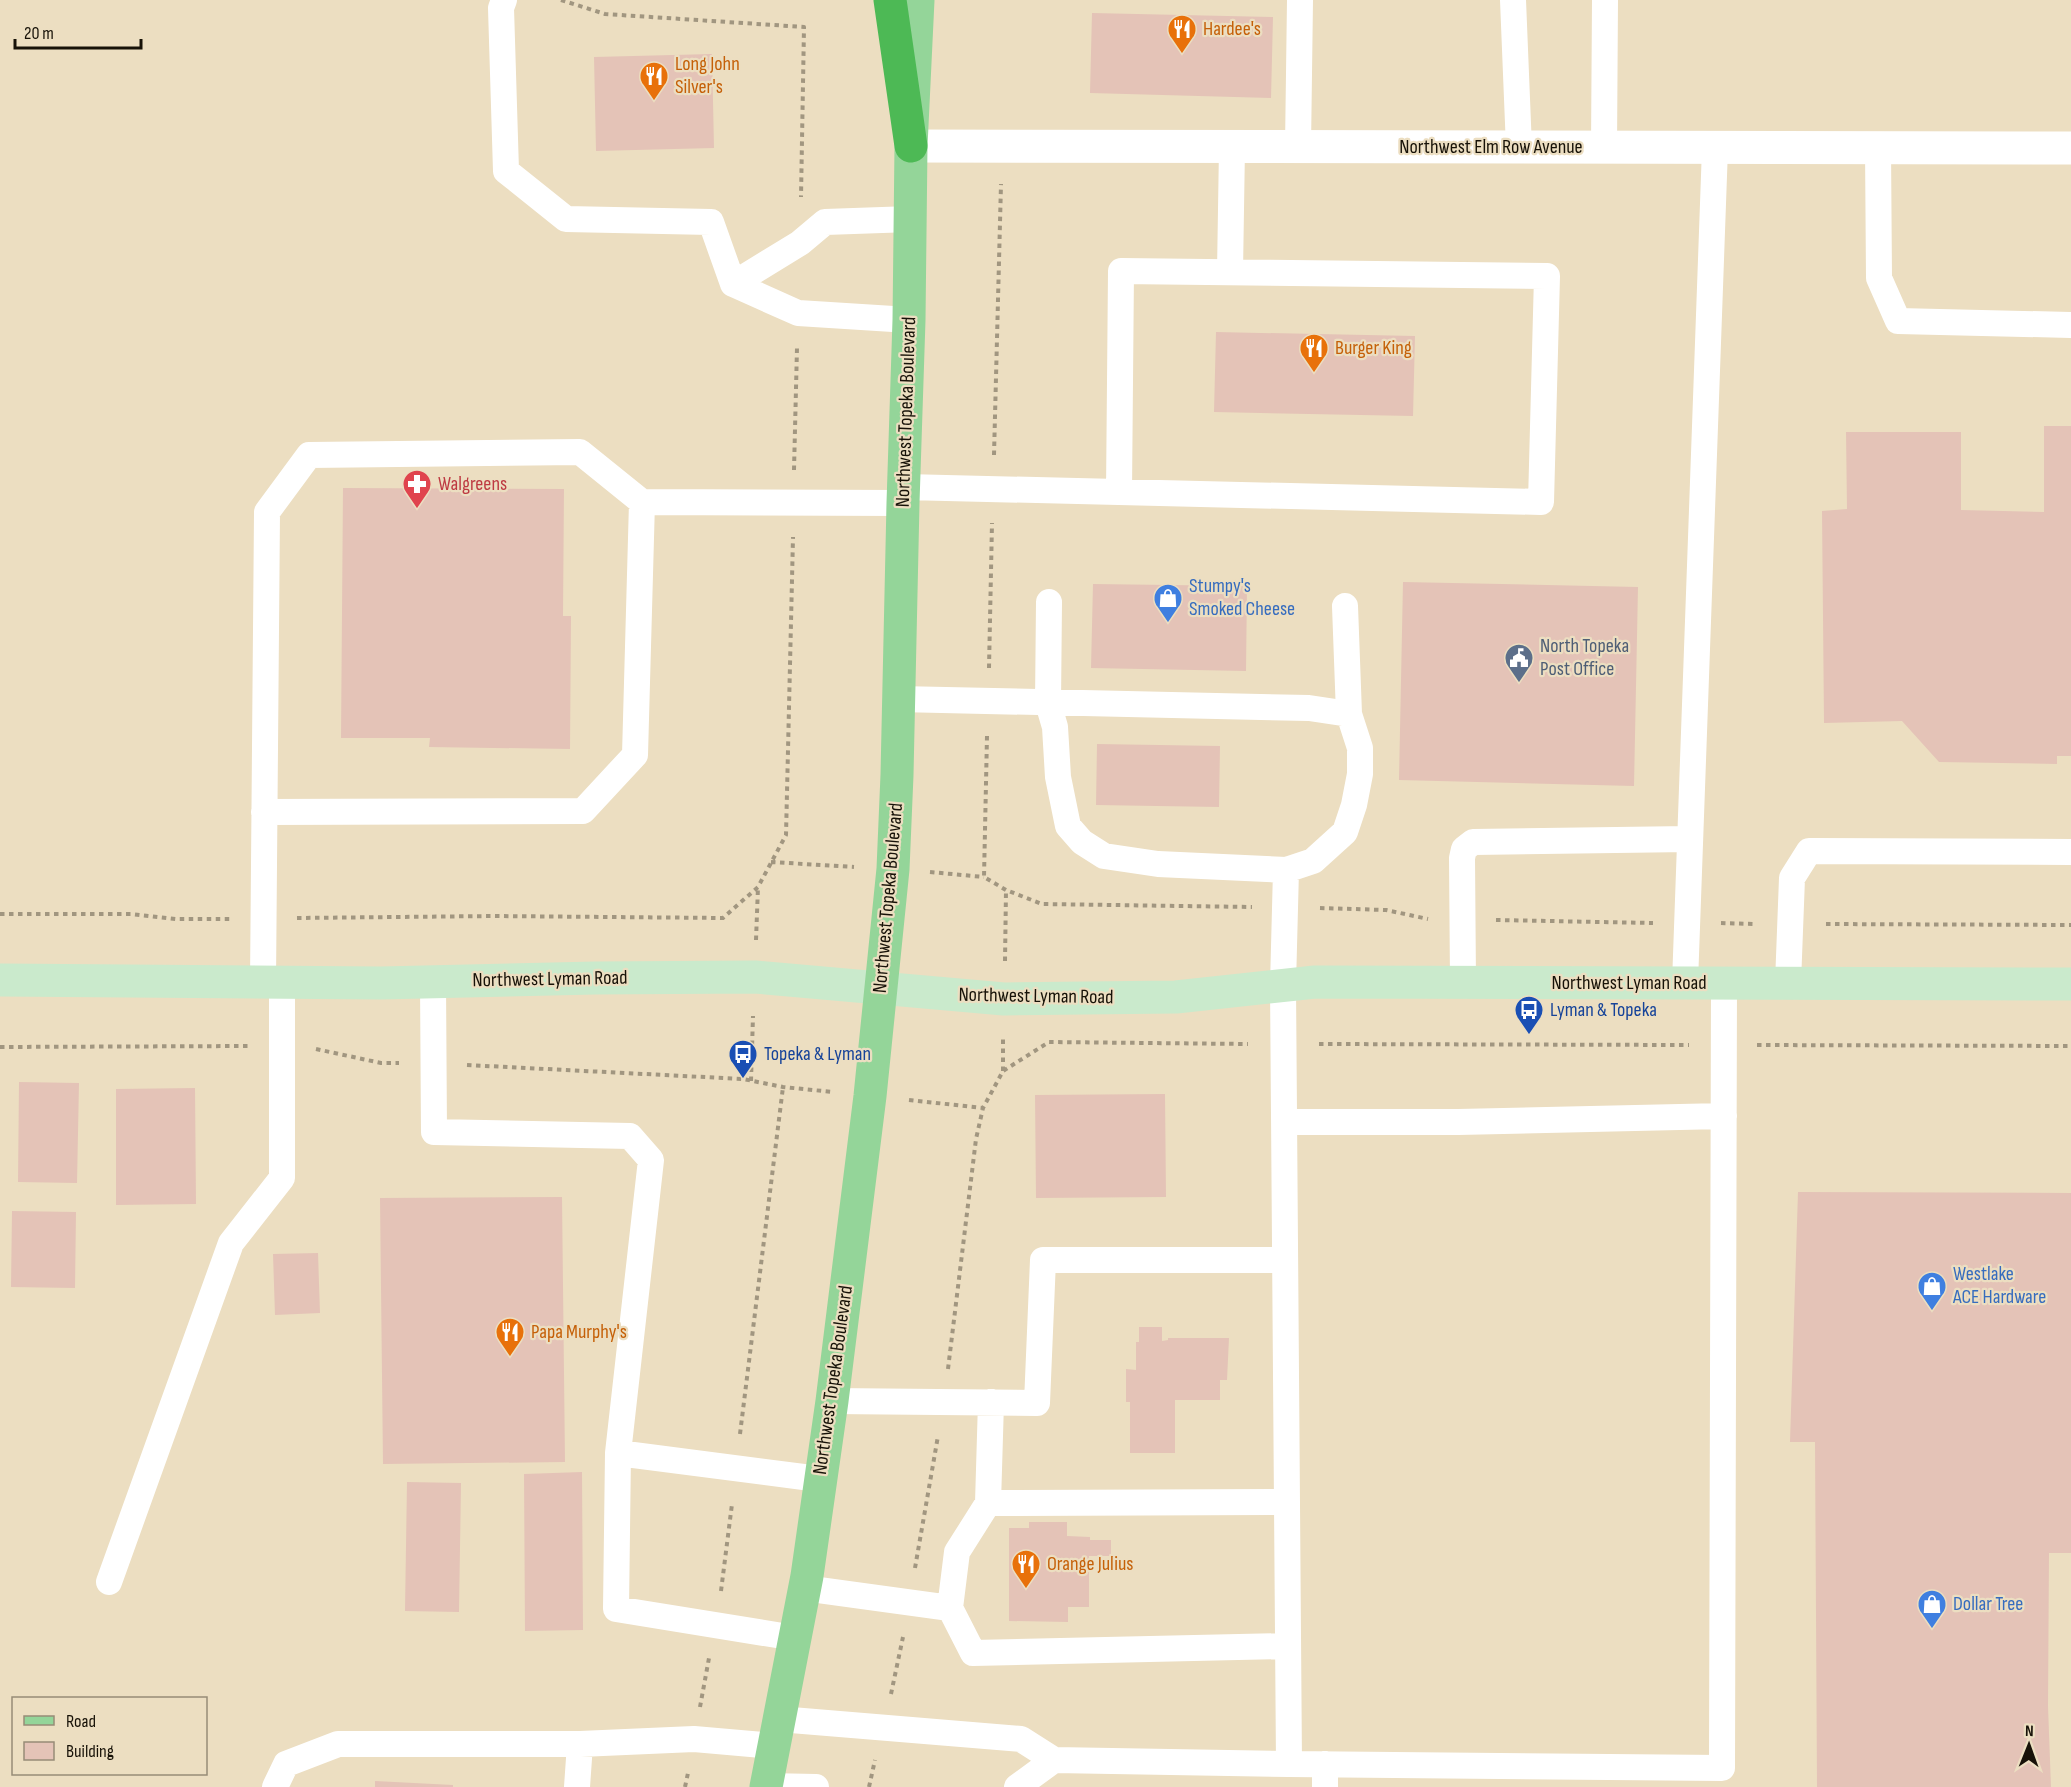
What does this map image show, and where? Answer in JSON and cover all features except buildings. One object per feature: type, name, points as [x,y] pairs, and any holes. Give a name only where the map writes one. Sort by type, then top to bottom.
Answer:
[{"type":"highway","points":[[890,0],[911,146]]},
{"type":"main road","name":"Northwest Topeka Boulevard","points":[[766,1787],[804,1588],[832,1401],[870,1096],[893,869],[909,320],[911,146],[918,0]]},
{"type":"street","name":"Northwest Elm Row Avenue","points":[[911,146],[2071,148]]},
{"type":"street","name":"Northwest Lyman Road","points":[[0,980],[433,982],[755,977],[1004,999],[1176,997],[1315,982],[2071,984]]},
{"type":"lane","points":[[504,0],[501,8],[506,171],[566,219],[711,222],[733,284],[798,313],[909,320]]},
{"type":"lane","points":[[1298,147],[1300,0]]},
{"type":"lane","points":[[1514,0],[1519,148]]},
{"type":"lane","points":[[1604,148],[1605,0]]},
{"type":"lane","points":[[1230,272],[1232,147]]},
{"type":"lane","points":[[1685,983],[1715,148]]},
{"type":"lane","points":[[1878,148],[1878,278],[1899,321],[2071,325]]},
{"type":"lane","points":[[733,284],[800,243],[825,222],[911,219]]},
{"type":"lane","points":[[109,1582],[231,1243],[282,1178],[282,1048],[272,982],[264,812],[267,512],[309,455],[580,452],[642,502],[904,495],[993,489],[1119,492],[1541,502],[1547,276],[1121,271],[1119,492]]},
{"type":"lane","points":[[264,812],[583,811],[635,754],[642,502]]},
{"type":"lane","points":[[1049,602],[1048,703],[1055,727],[1058,777],[1068,826],[1082,842],[1104,856],[1158,864],[1286,870],[1313,861],[1345,832],[1360,774],[1360,748],[1349,714],[1345,606]]},
{"type":"lane","points":[[898,699],[1309,708],[1349,714]]},
{"type":"lane","points":[[1463,982],[1462,858],[1464,849],[1473,842],[1689,839]]},
{"type":"lane","points":[[1788,983],[1792,878],[1809,850],[2071,852]]},
{"type":"lane","points":[[1286,870],[1282,985],[1289,1764]]},
{"type":"lane","points":[[433,982],[434,1132],[630,1136],[651,1160],[618,1453],[616,1609],[795,1638]]},
{"type":"lane","points":[[275,1787],[286,1764],[338,1744],[580,1744],[694,1739],[777,1732],[1022,1739],[1054,1760],[1289,1764],[1325,1776],[1722,1777],[1724,983]]},
{"type":"lane","points":[[1284,1122],[1458,1122],[1724,1116]]},
{"type":"lane","points":[[832,1401],[1036,1403],[1043,1260],[1285,1260]]},
{"type":"lane","points":[[991,1402],[988,1503],[957,1552],[950,1608],[973,1653],[1288,1646]]},
{"type":"lane","points":[[618,1453],[819,1479]]},
{"type":"lane","points":[[988,1503],[1287,1502]]},
{"type":"lane","points":[[804,1588],[950,1608]]},
{"type":"lane","points":[[578,1787],[580,1744]]},
{"type":"lane","points":[[1017,1787],[1054,1760]]},
{"type":"lane","points":[[766,1787],[816,1787]]},
{"type":"path","points":[[1001,181],[984,877],[1006,890],[1042,904],[1386,910],[1429,919],[2071,925]]},
{"type":"path","points":[[0,914],[131,914],[176,919]]},
{"type":"path","points":[[0,1047],[253,1046],[318,1049],[381,1063],[743,1079],[783,1087]]},
{"type":"place","name":"Hardee's","points":[[1182,54]]},
{"type":"place","name":"Long John Silver's","points":[[654,102]]},
{"type":"place","name":"Burger King","points":[[1314,374]]},
{"type":"place","name":"Walgreens","points":[[417,510]]},
{"type":"place","name":"Stumpy's Smoked Cheese","points":[[1168,624]]},
{"type":"place","name":"North Topeka Post Office","points":[[1519,684]]},
{"type":"place","name":"Lyman & Topeka","points":[[1529,1036]]},
{"type":"place","name":"Topeka & Lyman","points":[[743,1080]]},
{"type":"place","name":"Westlake ACE Hardware","points":[[1932,1312]]},
{"type":"place","name":"Papa Murphy's","points":[[510,1358]]},
{"type":"place","name":"Orange Julius","points":[[1026,1590]]},
{"type":"place","name":"Dollar Tree","points":[[1932,1630]]}]
